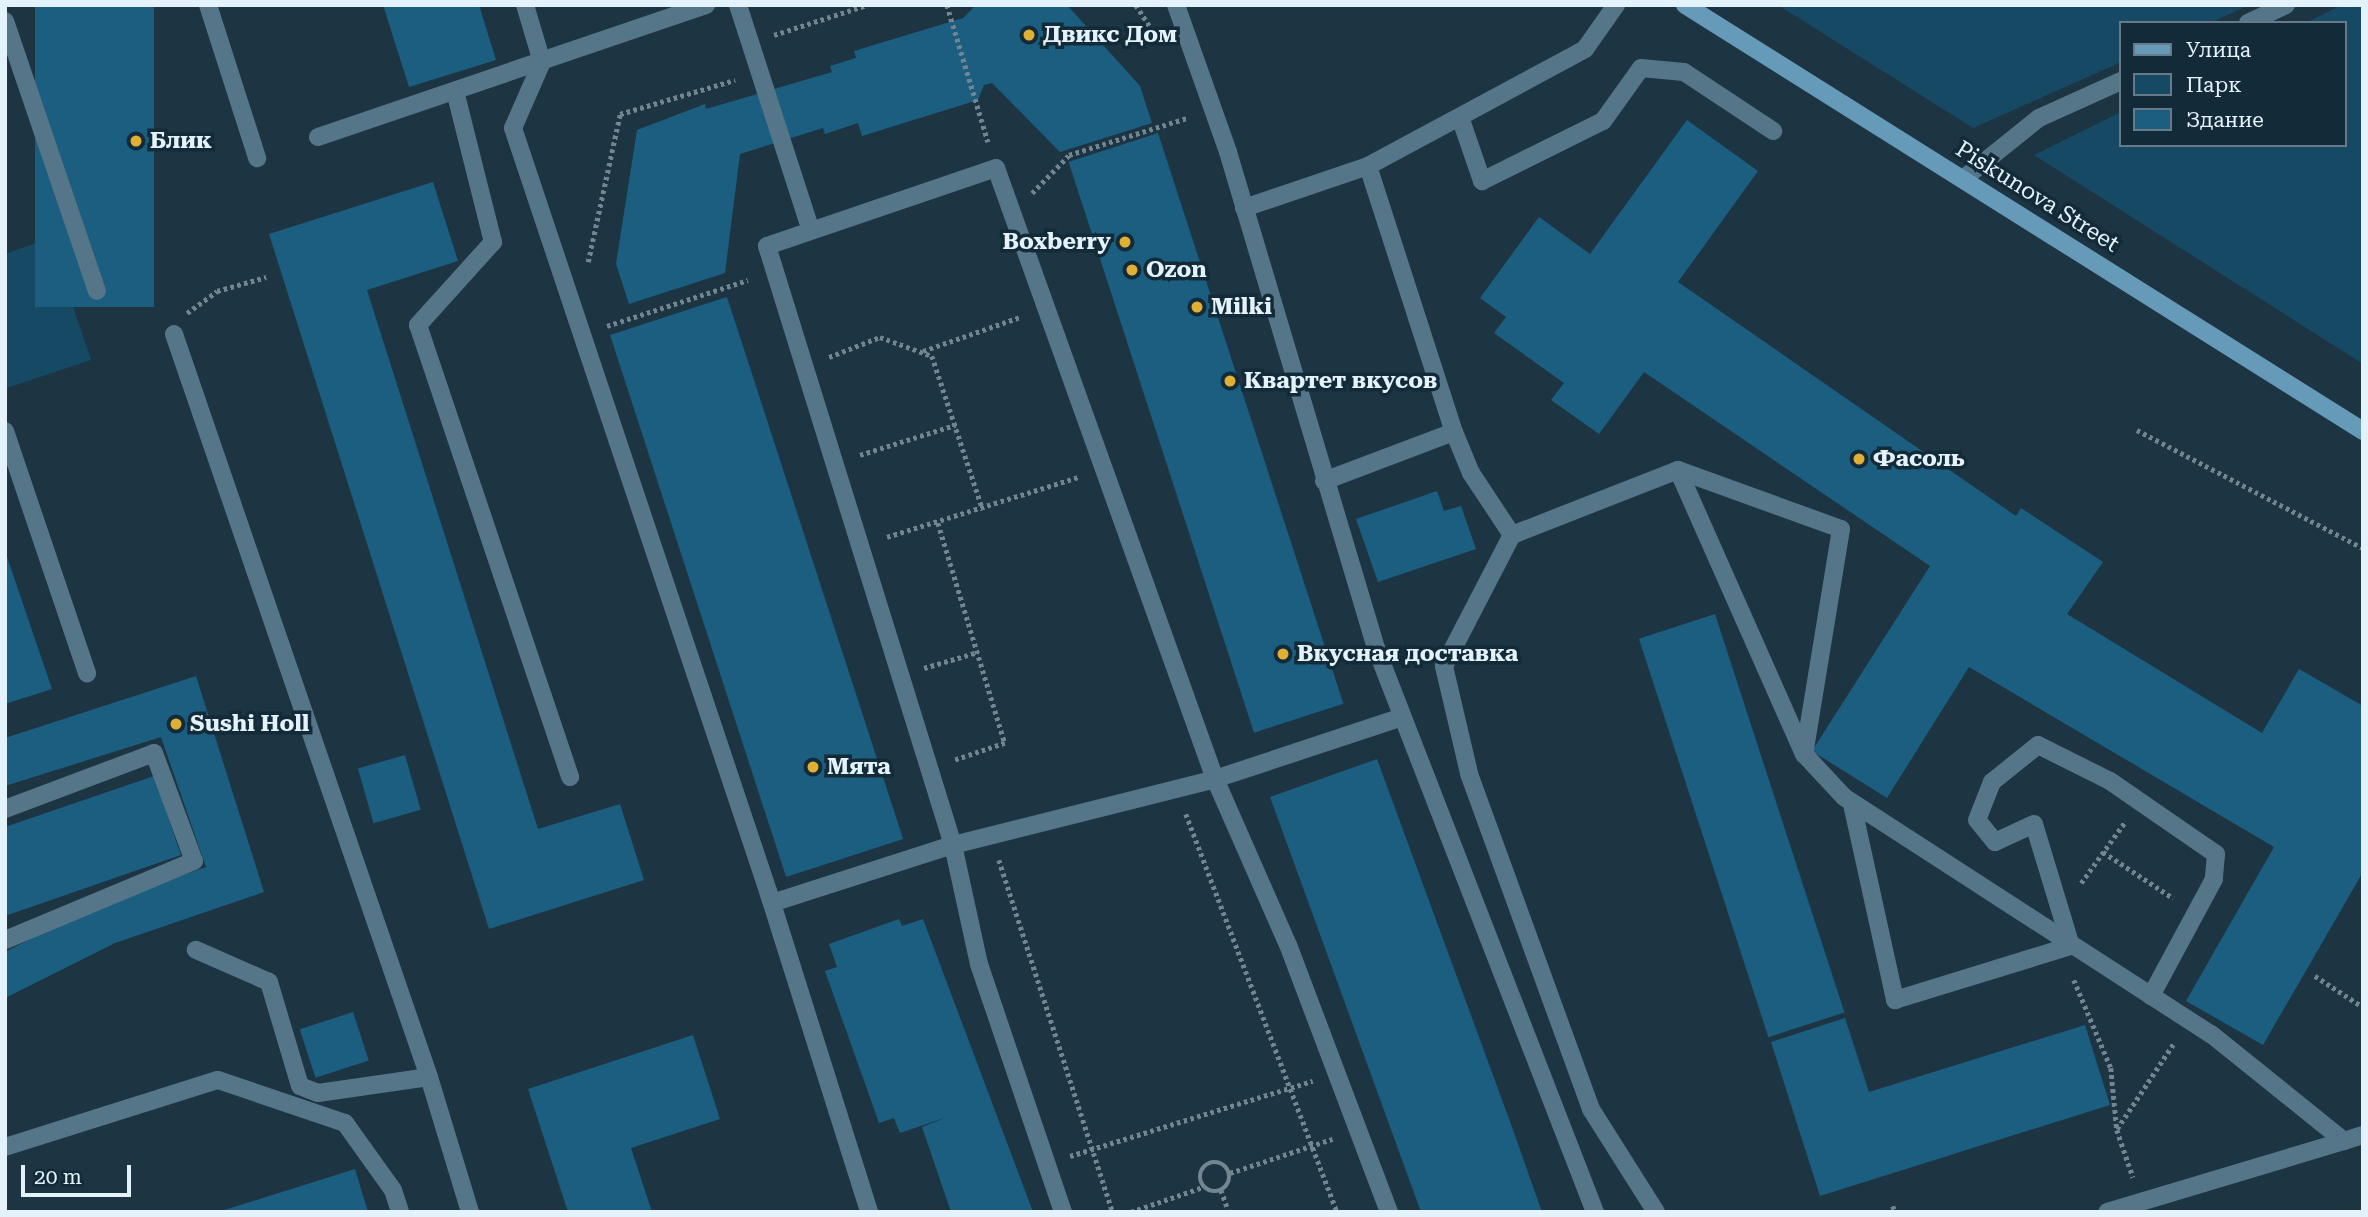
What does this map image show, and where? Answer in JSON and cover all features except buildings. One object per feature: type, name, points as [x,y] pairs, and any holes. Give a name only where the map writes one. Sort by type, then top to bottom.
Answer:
[{"type":"street","points":[[208,5],[257,158]]},
{"type":"street","points":[[525,5],[542,62],[513,128],[766,886],[869,1212]]},
{"type":"street","points":[[318,137],[706,5]]},
{"type":"street","points":[[738,5],[811,230]]},
{"type":"street","points":[[1176,5],[1244,208],[1324,481],[1402,717],[1595,1212]]},
{"type":"street","points":[[1244,208],[1368,166],[1585,49],[1616,5]]},
{"type":"street","name":"Piskunova Street","points":[[1685,5],[2363,431]]},
{"type":"street","points":[[2252,21],[2287,5]]},
{"type":"street","points":[[5,21],[97,291]]},
{"type":"street","points":[[1460,117],[1482,181],[1603,121],[1641,68],[1684,72],[1773,131]]},
{"type":"street","points":[[1963,179],[2039,118],[2120,81]]},
{"type":"street","points":[[455,90],[493,242],[418,325],[570,777]]},
{"type":"street","points":[[1368,166],[1454,432],[1471,473],[1512,535]]},
{"type":"street","points":[[1063,1212],[979,964],[933,768],[767,246],[996,168],[1214,779],[1337,1074],[1390,1212]]},
{"type":"street","points":[[174,334],[429,1077],[470,1212]]},
{"type":"street","points":[[5,431],[87,673]]},
{"type":"street","points":[[1324,481],[1454,432]]},
{"type":"street","points":[[1678,470],[1804,754],[1852,804],[2066,948],[2151,996],[2189,1021],[2344,1140]]},
{"type":"street","points":[[1656,1212],[1591,1109],[1469,773],[1444,666],[1512,535],[1678,470],[1841,529],[1804,754]]},
{"type":"street","points":[[766,886],[772,903],[953,845],[1214,779],[1402,717]]},
{"type":"street","points":[[2066,948],[2034,824],[1995,842],[1977,820],[1992,782],[2038,745],[2110,781],[2216,854],[2214,879],[2151,996]]},
{"type":"street","points":[[5,809],[154,753],[194,861],[5,940]]},
{"type":"street","points":[[1852,804],[1895,1000],[2066,948]]},
{"type":"street","points":[[196,950],[269,982],[300,1086],[318,1093],[429,1077]]},
{"type":"street","points":[[5,1147],[218,1080],[345,1123],[393,1190],[400,1212]]},
{"type":"street","points":[[2107,1212],[2363,1135]]},
{"type":"path","points":[[750,43],[867,5]]},
{"type":"path","points":[[947,5],[996,168]]},
{"type":"path","points":[[1136,5],[1156,34]]},
{"type":"path","points":[[591,276],[587,264],[620,114],[760,73]]},
{"type":"path","points":[[1012,214],[1069,155],[1189,117]]},
{"type":"path","points":[[582,334],[776,272]]},
{"type":"path","points":[[174,334],[180,318],[217,291],[266,277]]},
{"type":"path","points":[[922,351],[1046,308]]},
{"type":"path","points":[[602,314],[606,327]]},
{"type":"path","points":[[806,366],[880,337],[932,356],[983,510]]},
{"type":"path","points":[[836,463],[955,425]]},
{"type":"path","points":[[2137,430],[2363,548]]},
{"type":"path","points":[[862,544],[983,510],[1103,468]]},
{"type":"path","points":[[933,768],[1005,743],[938,523]]},
{"type":"path","points":[[904,674],[978,652]]},
{"type":"path","points":[[1176,789],[1337,1212]]},
{"type":"path","points":[[992,836],[1114,1212]]},
{"type":"path","points":[[2103,852],[2196,912]]},
{"type":"path","points":[[2066,948],[2111,1068],[2117,1130],[2141,1201]]},
{"type":"path","points":[[2315,976],[2363,1007]]},
{"type":"path","points":[[2117,1130],[2189,1021]]},
{"type":"path","points":[[1046,1164],[1337,1074]]},
{"type":"path","points":[[1229,1212],[1221,1190],[1230,1173],[1359,1130]]},
{"type":"path","points":[[1204,1187],[1200,1174],[1209,1163],[1224,1165],[1230,1173]]},
{"type":"path","points":[[1131,1212],[1204,1187],[1221,1190]]},
{"type":"green space","points":[[1778,5],[2249,5],[2214,21],[2120,21],[2120,62],[1973,128]]},
{"type":"green space","points":[[2363,5],[2363,364],[2034,155],[2120,112],[2120,147],[2347,147],[2347,21],[2309,21],[2338,7]]},
{"type":"green space","points":[[50,238],[91,360],[7,388],[5,254]]},
{"type":"place","name":"Двикс Дом","points":[[1029,35]]},
{"type":"place","name":"Блик","points":[[136,141]]},
{"type":"place","name":"Boxberry","points":[[1125,242]]},
{"type":"place","name":"Ozon","points":[[1132,270]]},
{"type":"place","name":"Milki","points":[[1197,307]]},
{"type":"place","name":"Квартет вкусов","points":[[1230,381]]},
{"type":"place","name":"Фасоль","points":[[1859,459]]},
{"type":"place","name":"Вкусная доставка","points":[[1283,654]]},
{"type":"place","name":"Sushi Holl","points":[[176,724]]},
{"type":"place","name":"Мята","points":[[813,767]]}]
